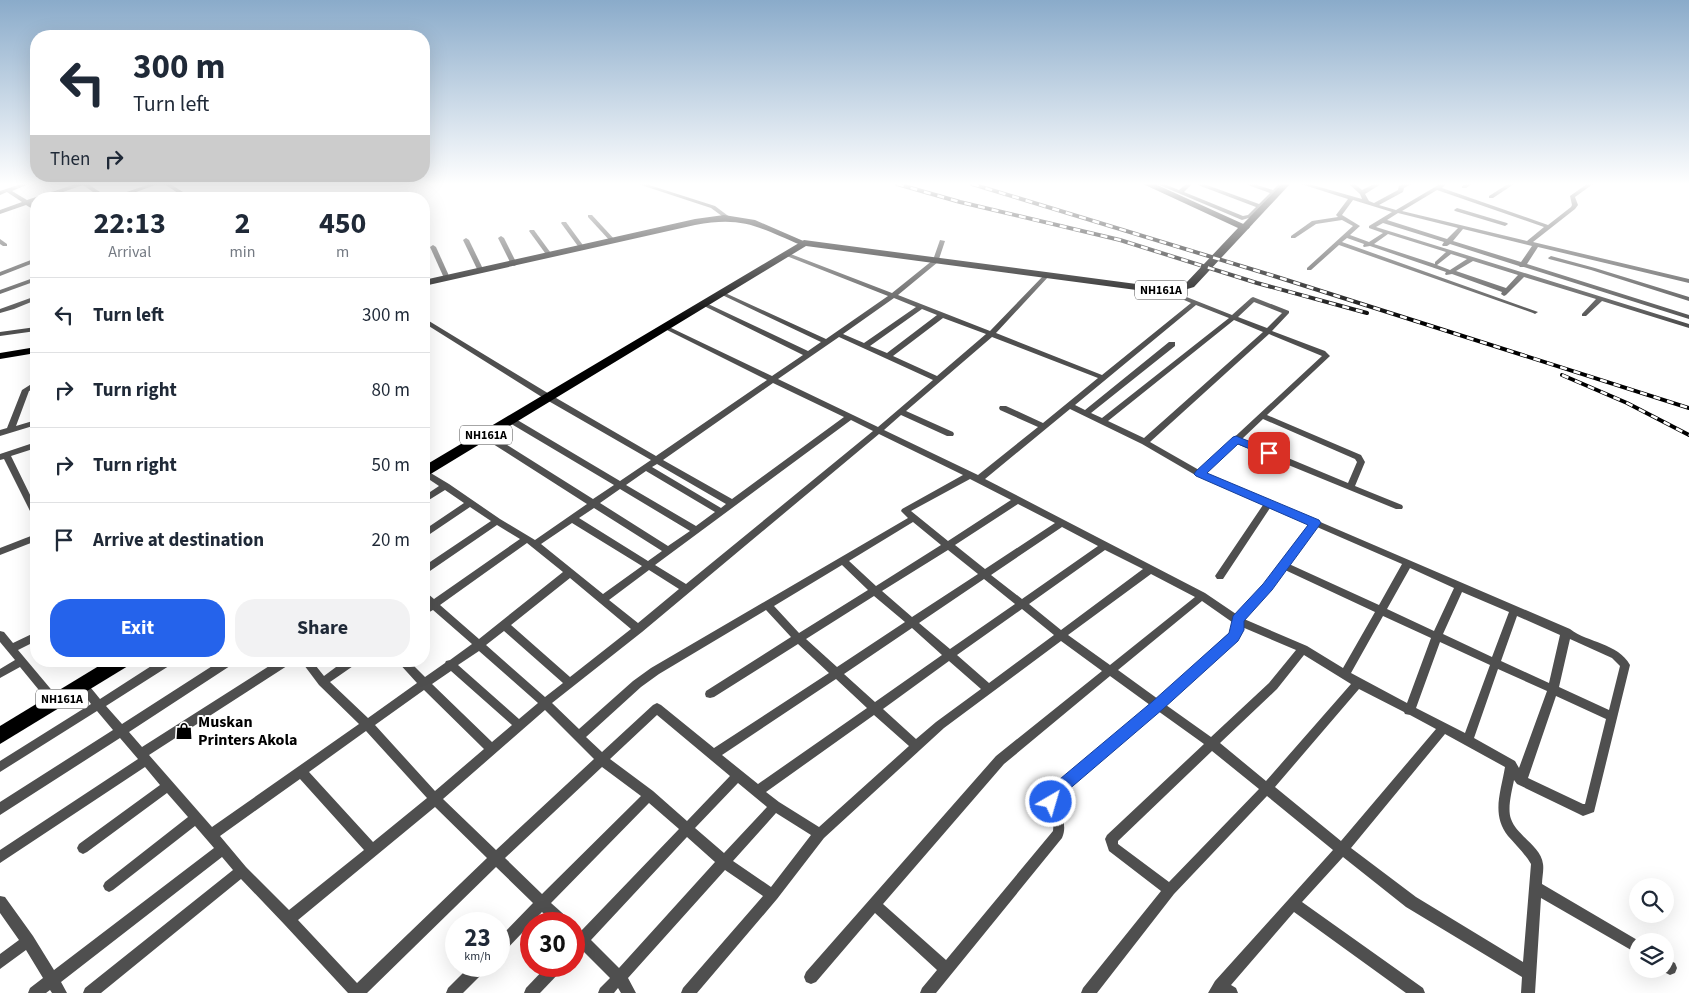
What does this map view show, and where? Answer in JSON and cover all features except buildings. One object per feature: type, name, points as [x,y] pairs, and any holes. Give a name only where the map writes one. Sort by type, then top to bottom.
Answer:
[{"type":"highway","name":"NH161A","points":[[430,468],[804,243],[1159,290],[1183,288],[1190,285],[1242,230]]},
{"type":"highway","name":"NH161A","points":[[0,736],[113,667]]},
{"type":"main road","points":[[430,282],[657,230]]},
{"type":"main road","points":[[773,230],[804,243]]},
{"type":"main road","points":[[0,356],[30,351]]},
{"type":"street","points":[[569,230],[582,248]]},
{"type":"street","points":[[604,230],[613,240]]},
{"type":"street","points":[[1293,238],[1303,230]]},
{"type":"street","points":[[1309,270],[1352,230]]},
{"type":"street","points":[[1383,230],[1689,326]]},
{"type":"street","points":[[1412,230],[1689,317]]},
{"type":"street","points":[[1441,249],[1460,230]]},
{"type":"street","points":[[1472,230],[1689,281]]},
{"type":"street","points":[[1505,230],[1506,238]]},
{"type":"street","points":[[1528,243],[1545,230]]},
{"type":"street","points":[[532,231],[550,256]]},
{"type":"street","points":[[1360,251],[1388,232]]},
{"type":"street","points":[[1346,236],[1507,291]]},
{"type":"street","points":[[501,238],[514,264]]},
{"type":"street","points":[[466,240],[482,271]]},
{"type":"street","points":[[430,607],[572,518],[647,468],[893,296],[936,261],[942,241]]},
{"type":"street","points":[[1338,243],[1535,312]]},
{"type":"street","points":[[1522,266],[1536,245]]},
{"type":"street","points":[[433,247],[447,278]]},
{"type":"street","points":[[1537,280],[1556,250]]},
{"type":"street","points":[[1437,263],[1450,252]]},
{"type":"street","points":[[786,254],[1102,377]]},
{"type":"street","points":[[1393,273],[1408,258]]},
{"type":"street","points":[[1551,258],[1689,299]]},
{"type":"street","points":[[1443,280],[1450,272],[1471,259]]},
{"type":"street","points":[[1577,292],[1598,260]]},
{"type":"street","points":[[0,274],[30,262]]},
{"type":"street","points":[[1618,305],[1638,270]]},
{"type":"street","points":[[1499,299],[1522,275]]},
{"type":"street","points":[[288,919],[435,799],[545,703],[638,629],[901,412],[991,334],[1050,276]]},
{"type":"street","points":[[0,292],[30,281]]},
{"type":"street","points":[[721,293],[826,342]]},
{"type":"street","points":[[1177,295],[1326,356],[1200,474]]},
{"type":"street","points":[[1103,421],[1233,318],[1253,299],[1287,312],[1145,442]]},
{"type":"street","points":[[1584,315],[1600,299]]},
{"type":"street","points":[[0,311],[30,300]]},
{"type":"street","points":[[1195,303],[1043,426],[974,477],[905,511],[1062,636],[1211,743],[1411,902],[1530,974]]},
{"type":"street","points":[[704,304],[808,354]]},
{"type":"street","points":[[865,346],[921,307]]},
{"type":"street","points":[[888,356],[942,315]]},
{"type":"street","points":[[430,324],[548,397],[732,503]]},
{"type":"street","points":[[665,326],[974,477],[1105,545],[1149,570],[1202,596],[1237,620],[1303,649],[1358,683],[1468,740],[1511,765],[1521,780],[1578,808],[1583,810],[1590,808],[1625,665],[1616,655],[1200,474],[1145,442],[1068,405]]},
{"type":"street","points":[[0,334],[30,330]]},
{"type":"street","points":[[838,334],[937,379]]},
{"type":"street","points":[[1086,413],[1172,344]]},
{"type":"street","points":[[10,430],[26,390],[30,388]]},
{"type":"street","points":[[1003,408],[1043,426]]},
{"type":"street","points":[[901,412],[950,434]]},
{"type":"street","points":[[602,600],[850,416]]},
{"type":"street","points":[[1262,416],[1358,457],[1361,462],[1350,487]]},
{"type":"street","points":[[511,420],[697,531]]},
{"type":"street","points":[[0,433],[30,424]]},
{"type":"street","points":[[485,435],[669,551]]},
{"type":"street","points":[[1236,440],[1399,507]]},
{"type":"street","points":[[30,448],[3,456],[30,504]]},
{"type":"street","points":[[647,468],[722,512]]},
{"type":"street","points":[[430,476],[497,522],[531,542],[638,629]]},
{"type":"street","points":[[430,496],[446,486]]},
{"type":"street","points":[[710,694],[949,546],[1018,500]]},
{"type":"street","points":[[430,530],[470,503]]},
{"type":"street","points":[[1220,576],[1269,503]]},
{"type":"street","points":[[572,518],[686,589]]},
{"type":"street","points":[[579,736],[646,677],[914,518]]},
{"type":"street","points":[[430,567],[497,522]]},
{"type":"street","points":[[713,755],[1062,523]]},
{"type":"street","points":[[927,993],[1058,834],[1060,823],[1051,802],[1053,794],[1158,705],[1233,637],[1237,630],[1237,620],[1284,566],[1315,523]]},
{"type":"street","points":[[0,552],[30,540]]},
{"type":"street","points":[[758,791],[1105,545]]},
{"type":"street","points":[[843,560],[875,592],[988,689]]},
{"type":"street","points":[[1344,675],[1408,563]]},
{"type":"street","points":[[1284,566],[1613,717]]},
{"type":"street","points":[[688,993],[772,896],[820,834],[916,746],[988,689],[1149,570]]},
{"type":"street","points":[[211,835],[479,645],[569,573]]},
{"type":"street","points":[[1409,711],[1436,636],[1459,587]]},
{"type":"street","points":[[811,977],[1000,760],[1202,596]]},
{"type":"street","points":[[430,601],[461,626],[479,645],[545,703],[602,760],[649,794],[723,861],[772,896]]},
{"type":"street","points":[[767,605],[798,638],[916,746]]},
{"type":"street","points":[[1468,740],[1514,611]]},
{"type":"street","points":[[504,625],[570,683]]},
{"type":"street","points":[[1521,780],[1553,689],[1566,632]]},
{"type":"street","points":[[0,636],[56,703]]},
{"type":"street","points":[[11,649],[30,639]]},
{"type":"street","points":[[1170,890],[1113,847],[1111,839],[1273,686],[1303,649]]},
{"type":"street","points":[[0,674],[22,661]]},
{"type":"street","points":[[450,664],[519,725]]},
{"type":"street","points":[[0,767],[159,667]]},
{"type":"street","points":[[0,809],[220,667]]},
{"type":"street","points":[[0,856],[277,667]]},
{"type":"street","points":[[311,667],[368,725],[435,799],[551,912]]},
{"type":"street","points":[[324,682],[344,667]]},
{"type":"street","points":[[408,667],[492,749]]},
{"type":"street","points":[[1088,993],[1170,890],[1267,788],[1358,683]]},
{"type":"street","points":[[83,686],[242,871],[356,993],[496,858],[657,708],[775,806],[820,834]]},
{"type":"street","points":[[1222,990],[1293,903],[1342,849],[1443,728]]},
{"type":"street","points":[[1511,765],[1504,816],[1508,826],[1537,863],[1528,993]]},
{"type":"street","points":[[301,772],[372,850]]},
{"type":"street","points":[[585,931],[738,775]]},
{"type":"street","points":[[83,848],[168,786]]},
{"type":"street","points":[[510,936],[649,794]]},
{"type":"street","points":[[605,993],[775,806]]},
{"type":"street","points":[[109,886],[196,818]]},
{"type":"street","points":[[35,993],[223,848]]},
{"type":"street","points":[[90,993],[242,871]]},
{"type":"street","points":[[1535,887],[1629,943]]},
{"type":"street","points":[[0,902],[28,941],[60,993]]},
{"type":"street","points":[[1293,903],[1418,993]]},
{"type":"street","points":[[874,904],[946,969]]},
{"type":"street","points":[[0,962],[28,941]]},
{"type":"street","points":[[585,948],[619,977],[629,993]]},
{"type":"street","points":[[453,993],[469,977]]},
{"type":"street","points":[[531,993],[546,977]]},
{"type":"railway","points":[[1079,230],[1120,240],[1257,283],[1367,313]]},
{"type":"railway","points":[[1124,230],[1689,408]]},
{"type":"railway","points":[[1562,375],[1627,403],[1689,435]]},
{"type":"place","name":"Muskan Printers Akola","points":[[184,731]]},
{"type":"route","points":[[1051,802],[1053,794],[1158,705],[1233,637],[1237,630],[1237,620],[1267,587],[1315,523],[1200,474],[1236,440],[1269,453]]}]
